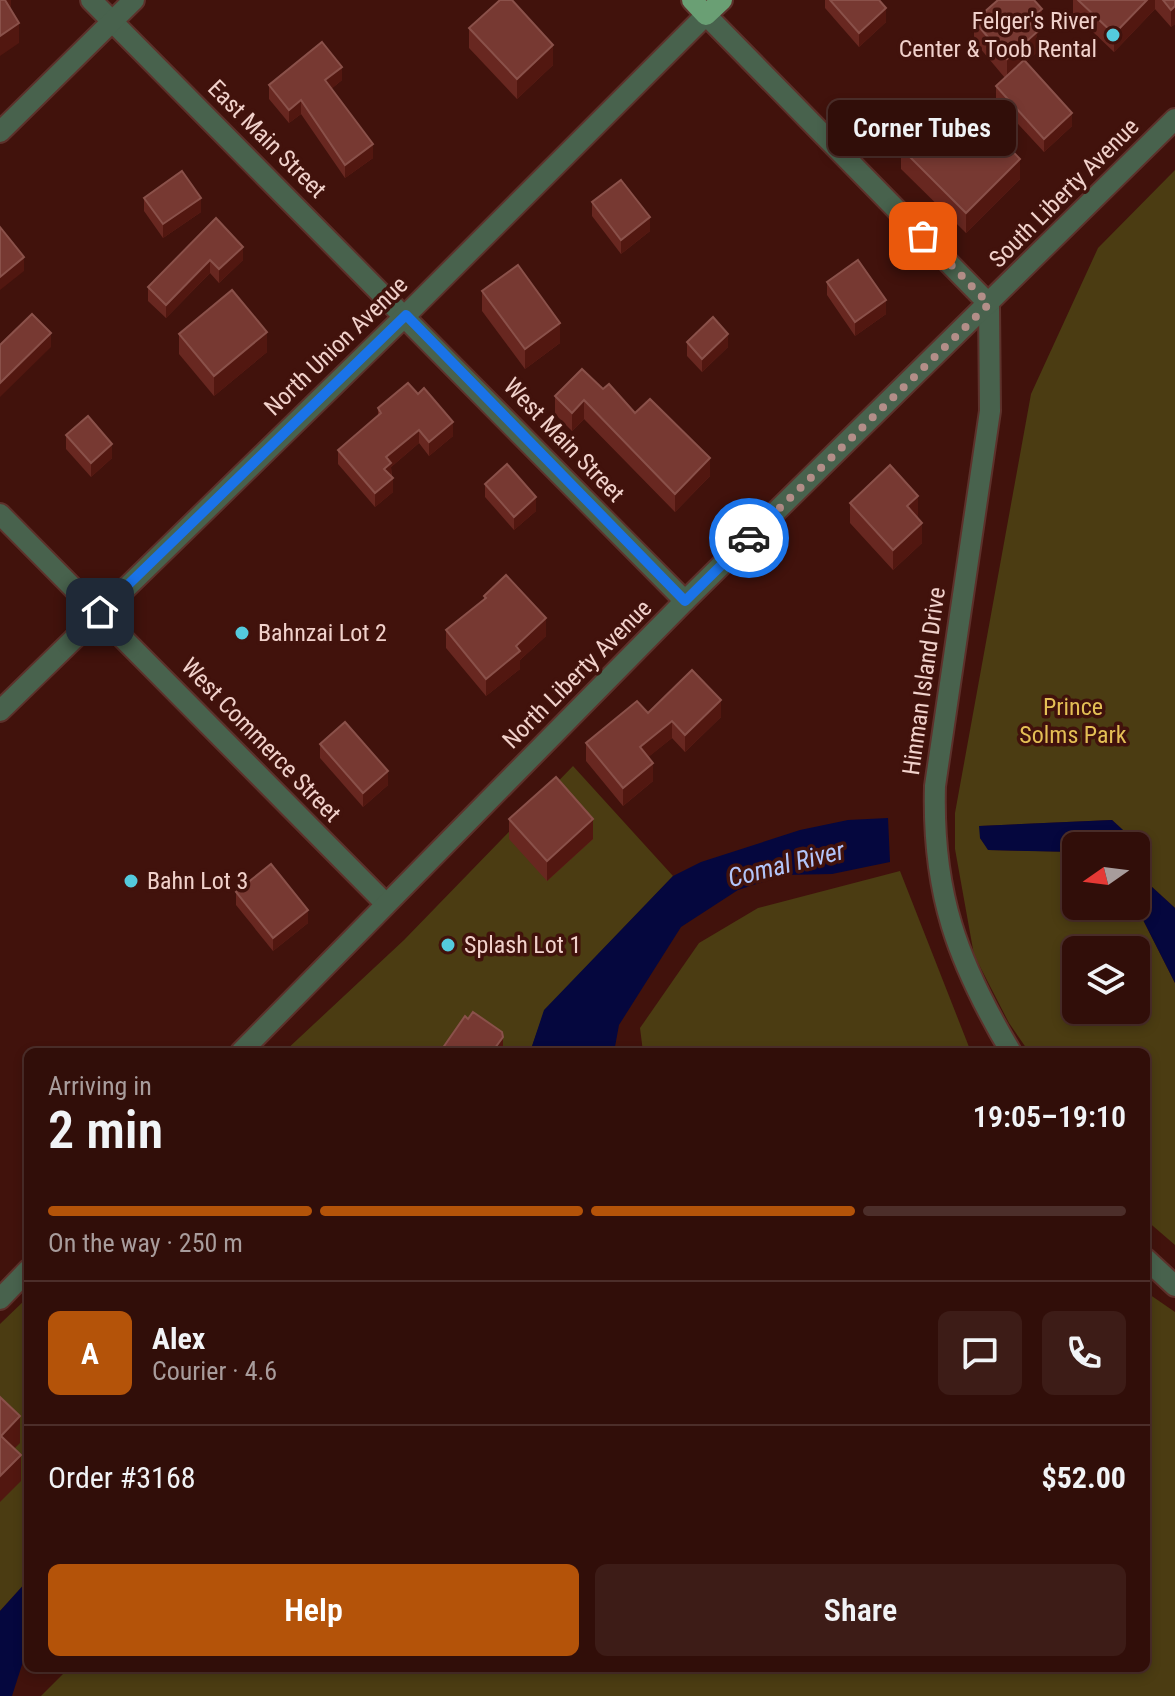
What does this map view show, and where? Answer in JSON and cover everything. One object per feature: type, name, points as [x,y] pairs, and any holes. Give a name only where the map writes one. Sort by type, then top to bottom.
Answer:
[{"type":"main road","points":[[699,7],[722,0]]},
{"type":"street","name":"East Main Street","points":[[91,0],[406,315]]},
{"type":"street","points":[[0,132],[134,0]]},
{"type":"street","points":[[699,7],[989,304]]},
{"type":"street","name":"North Union Avenue","points":[[0,711],[406,315],[699,7]]},
{"type":"street","name":"South Liberty Avenue","points":[[989,304],[1175,119]]},
{"type":"street","name":"North Liberty Avenue","points":[[245,1048],[685,601],[989,304]]},
{"type":"street","name":"Hinman Island Drive","points":[[989,304],[990,411],[935,786],[934,827],[937,874],[946,913],[986,1010],[1009,1048]]},
{"type":"street","name":"West Main Street","points":[[406,315],[685,601]]},
{"type":"street","name":"West Commerce Street","points":[[0,514],[386,904]]},
{"type":"street","points":[[1150,1263],[1175,1286]]},
{"type":"street","points":[[0,1299],[24,1274]]},
{"type":"green space","name":"Prince Solms Park","points":[[1175,170],[1175,908],[1152,887],[1150,832],[1125,832],[1112,820],[980,826],[980,838],[989,850],[1062,852],[1062,920],[1143,920],[1175,983],[1175,1245],[1150,1223],[1150,1048],[1026,1048],[1009,1023],[974,955],[955,849],[955,813],[1031,394],[1098,248]]},
{"type":"green space","points":[[573,766],[673,876],[545,1010],[531,1048],[288,1048],[404,940]]},
{"type":"green space","points":[[900,871],[969,1048],[642,1048],[640,1028],[699,943],[758,908]]},
{"type":"green space","points":[[1150,1295],[1175,1312],[1175,1696],[41,1696],[65,1672],[1150,1672]]},
{"type":"green space","points":[[24,1301],[24,1584],[0,1611],[0,1324]]},
{"type":"water","name":"Comal River","points":[[888,818],[890,862],[832,874],[784,875],[738,890],[681,927],[619,1025],[615,1048],[531,1048],[544,1010],[673,876],[701,862],[800,830],[848,820]]},
{"type":"water","points":[[1112,820],[1125,832],[1062,832],[1062,852],[988,850],[980,838],[979,826]]},
{"type":"water","points":[[1150,875],[1152,887],[1175,908],[1175,983],[1143,920],[1150,920]]},
{"type":"water","points":[[24,1584],[24,1658],[12,1696],[0,1696],[0,1611]]},
{"type":"building","points":[[0,0],[5,0],[19,23],[0,36]]},
{"type":"building","points":[[500,0],[512,0],[553,45],[517,79],[469,28]]},
{"type":"building","points":[[830,0],[879,0],[886,8],[859,33]]},
{"type":"building","points":[[998,0],[1034,0],[1042,9],[1028,21],[1037,32],[1007,59],[974,21]]},
{"type":"building","points":[[1078,0],[1147,0],[1114,34]]},
{"type":"building","points":[[1163,0],[1175,0],[1175,6],[1171,10]]},
{"type":"building","points":[[322,42],[342,67],[325,80],[373,144],[345,165],[301,100],[289,110],[269,85]]},
{"type":"building","points":[[1024,60],[1072,113],[1044,139],[996,86]]},
{"type":"building","points":[[928,122],[961,155],[989,127],[1020,159],[966,213],[901,148]]},
{"type":"building","points":[[182,171],[201,198],[163,224],[144,198]]},
{"type":"building","points":[[621,180],[650,217],[621,240],[592,202]]},
{"type":"building","points":[[216,218],[243,247],[219,269],[210,260],[166,305],[148,287]]},
{"type":"building","points":[[0,227],[24,257],[0,277]]},
{"type":"building","points":[[858,260],[886,300],[855,322],[827,282]]},
{"type":"building","points":[[518,265],[560,323],[525,349],[482,291]]},
{"type":"building","points":[[232,290],[267,332],[214,376],[179,334]]},
{"type":"building","points":[[32,314],[51,333],[0,383],[0,345]]},
{"type":"building","points":[[713,317],[728,334],[702,359],[687,342]]},
{"type":"building","points":[[582,369],[603,389],[609,384],[635,413],[650,399],[710,458],[675,494],[584,400],[572,413],[555,396]]},
{"type":"building","points":[[408,383],[418,394],[424,388],[453,422],[429,442],[419,430],[386,457],[391,463],[384,469],[393,478],[375,493],[338,450],[381,413],[378,408]]},
{"type":"building","points":[[88,416],[112,444],[91,463],[66,435]]},
{"type":"building","points":[[507,464],[536,497],[514,517],[485,484]]},
{"type":"building","points":[[890,465],[918,496],[907,506],[922,523],[893,550],[850,503]]},
{"type":"building","points":[[506,575],[546,618],[516,646],[520,651],[486,679],[446,630],[486,598],[484,596]]},
{"type":"building","points":[[692,670],[721,700],[685,735],[672,721],[640,747],[653,763],[623,788],[586,743],[637,701],[648,713]]},
{"type":"building","points":[[345,722],[388,771],[363,793],[320,744]]},
{"type":"building","points":[[556,777],[593,819],[547,861],[509,819]]},
{"type":"building","points":[[271,864],[308,910],[273,938],[236,892]]},
{"type":"building","points":[[473,1012],[502,1032],[503,1037],[495,1048],[443,1048],[465,1016],[468,1019]]},
{"type":"building","points":[[0,1397],[20,1416],[1,1436],[21,1455],[0,1476]]},
{"type":"way so far","points":[[749,538],[989,304],[923,236]]},
{"type":"place","name":"Felger's River Center & Toob Rental","points":[[1113,35]]},
{"type":"place","name":"Corner Tubes","points":[[923,236]]},
{"type":"place","name":"Bahnzai Lot 2","points":[[242,633]]},
{"type":"place","name":"Bahn Lot 3","points":[[131,881]]},
{"type":"place","name":"Splash Lot 1","points":[[448,945]]},
{"type":"route","points":[[100,612],[406,315],[685,601],[749,538]]}]
